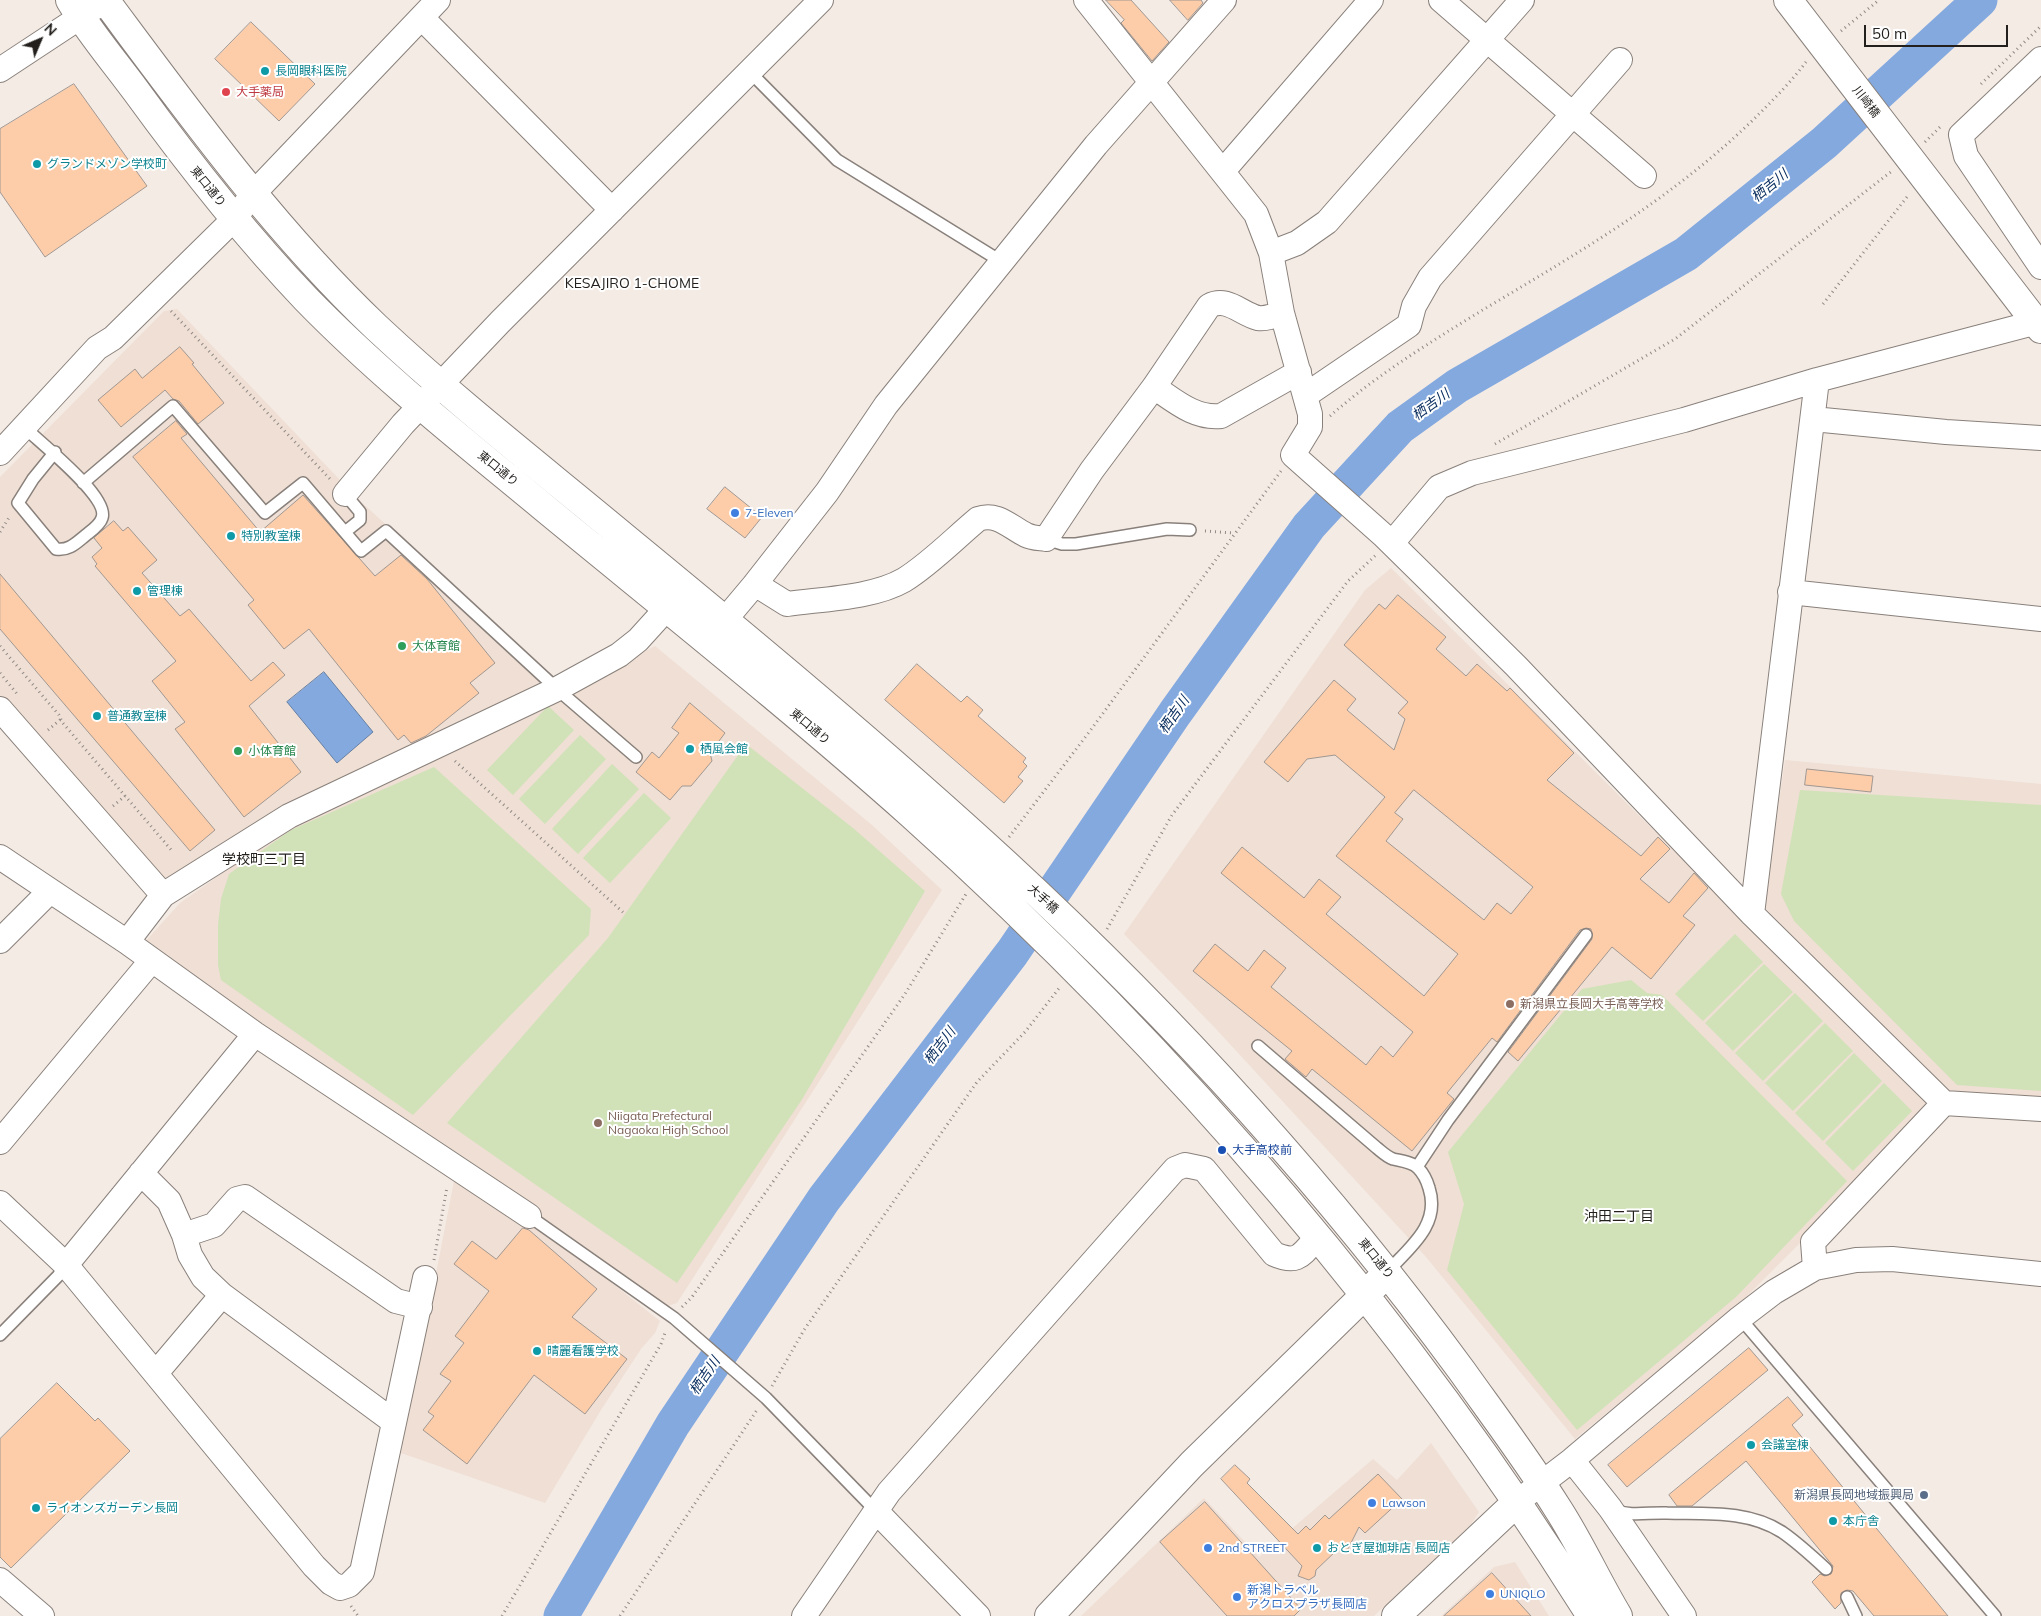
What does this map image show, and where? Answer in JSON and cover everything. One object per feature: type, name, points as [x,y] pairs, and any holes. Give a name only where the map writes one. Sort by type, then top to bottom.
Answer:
[{"type":"street","points":[[0,70],[75,8],[106,0]]},
{"type":"street","name":"東口通り","points":[[106,0],[253,194],[325,275],[440,386],[1005,847]]},
{"type":"street","points":[[0,453],[97,348],[112,338],[234,218],[253,194],[438,0]]},
{"type":"street","points":[[345,494],[376,454],[500,322],[821,0]]},
{"type":"street","points":[[1086,0],[1256,214],[1270,253],[1282,313],[1310,414],[1310,427],[1296,457],[1516,666],[1752,914],[1944,1102],[2041,1109]]},
{"type":"street","points":[[707,641],[755,584],[827,492],[886,405],[1151,81],[1224,0]]},
{"type":"street","points":[[1223,171],[1371,0]]},
{"type":"street","points":[[1441,0],[1644,176]]},
{"type":"street","points":[[1270,253],[1297,243],[1327,222],[1522,0]]},
{"type":"street","name":"川崎橋","points":[[1788,0],[1826,47],[1899,160],[2039,324]]},
{"type":"street","name":"東口通り","points":[[75,8],[188,162],[234,218],[307,299],[420,406],[707,641],[896,801],[975,888]]},
{"type":"street","points":[[422,18],[612,210]]},
{"type":"street","points":[[2041,59],[1961,135],[1966,156],[2041,267]]},
{"type":"street","points":[[1306,395],[1409,325],[1414,306],[1430,278],[1620,60]]},
{"type":"street","points":[[755,584],[787,604],[858,594],[889,587],[913,574],[978,519],[987,516],[1000,519],[1028,536],[1046,539],[1092,470],[1154,387],[1209,306],[1216,302],[1225,303],[1259,318],[1282,313]]},
{"type":"street","points":[[1385,543],[1439,487],[1472,472],[1684,420],[1817,380],[2039,324]]},
{"type":"street","points":[[1154,387],[1184,407],[1209,418],[1221,416],[1298,372]]},
{"type":"street","points":[[1752,914],[1817,380]]},
{"type":"street","points":[[1813,419],[1946,432],[2041,438]]},
{"type":"street","points":[[1790,592],[2041,619]]},
{"type":"street","points":[[127,942],[163,895],[289,816],[557,689],[619,654],[638,640],[667,608]]},
{"type":"street","points":[[0,710],[163,895]]},
{"type":"street","name":"大手橋","points":[[1005,847],[1096,934]]},
{"type":"street","points":[[0,856],[127,942],[256,1034],[529,1216]]},
{"type":"street","points":[[975,888],[1065,974],[1184,1082],[1318,1236],[1366,1294],[1517,1502],[1591,1616]]},
{"type":"street","points":[[0,941],[50,891]]},
{"type":"street","name":"東口通り","points":[[1096,934],[1316,1185],[1387,1272],[1562,1514],[1618,1616]]},
{"type":"street","points":[[0,1142],[152,960]]},
{"type":"street","points":[[66,1265],[256,1034]]},
{"type":"street","points":[[1816,1268],[1813,1242],[1944,1102]]},
{"type":"street","points":[[804,1616],[889,1492],[1175,1170],[1185,1165],[1204,1169],[1274,1254],[1287,1260],[1297,1258],[1318,1236]]},
{"type":"street","points":[[141,1173],[169,1202],[184,1235],[190,1255],[203,1276],[222,1295],[394,1422]]},
{"type":"street","points":[[184,1235],[214,1225],[237,1199],[246,1197],[396,1301],[420,1306]]},
{"type":"street","points":[[0,1203],[66,1265],[314,1566],[331,1584],[340,1588],[348,1585],[362,1572],[420,1306],[424,1278]]},
{"type":"street","points":[[1396,1616],[1517,1502],[1572,1460],[1740,1318],[1774,1292],[1816,1268],[1856,1260],[1892,1259],[2041,1274]]},
{"type":"street","points":[[1050,1616],[1192,1464],[1387,1272]]},
{"type":"street","points":[[156,1373],[222,1295]]},
{"type":"street","points":[[1572,1460],[1610,1508],[1684,1616]]},
{"type":"street","points":[[876,1511],[978,1616]]},
{"type":"street","points":[[0,1580],[42,1616]]},
{"type":"lane","points":[[750,72],[837,160],[1002,262]]},
{"type":"lane","points":[[83,483],[174,406],[265,513],[303,483],[361,551],[386,531],[557,689],[636,757]]},
{"type":"lane","points":[[23,426],[36,440],[54,452],[83,483],[102,508],[103,518],[101,526],[63,550],[56,548],[18,503],[33,479],[54,452]]},
{"type":"lane","points":[[345,494],[360,512],[360,520],[345,532]]},
{"type":"lane","points":[[1046,539],[1062,544],[1076,544],[1167,529],[1190,530]]},
{"type":"lane","points":[[1417,1167],[1448,1120],[1586,935]]},
{"type":"lane","points":[[1258,1046],[1377,1148],[1391,1158],[1417,1167],[1426,1181],[1431,1194],[1432,1213],[1428,1225],[1420,1238],[1387,1272]]},
{"type":"lane","points":[[529,1216],[678,1316],[759,1392],[876,1511]]},
{"type":"lane","points":[[0,1335],[58,1276],[66,1265]]},
{"type":"lane","points":[[1740,1318],[1995,1616]]},
{"type":"lane","points":[[1610,1508],[1626,1514],[1661,1512],[1741,1516],[1764,1523],[1781,1532],[1826,1569]]},
{"type":"lane","points":[[1847,1597],[1856,1616]]},
{"type":"path","points":[[1328,418],[1360,389],[1418,350],[1614,231],[1664,196],[1722,149],[1826,47],[1880,0]]},
{"type":"path","points":[[1487,450],[1675,339],[1899,160]]},
{"type":"path","points":[[1823,304],[1907,197]]},
{"type":"path","points":[[156,296],[345,494]]},
{"type":"path","points":[[1005,847],[1217,561],[1234,533],[1296,457]]},
{"type":"path","points":[[1190,530],[1234,533]]},
{"type":"path","points":[[1096,934],[1172,815],[1348,581],[1385,543]]},
{"type":"path","points":[[0,646],[173,852]]},
{"type":"path","points":[[48,730],[60,719]]},
{"type":"path","points":[[438,746],[625,914]]},
{"type":"path","points":[[678,1316],[905,994],[975,888]]},
{"type":"path","points":[[771,1388],[804,1330],[977,1082],[1026,1032],[1065,974]]},
{"type":"path","points":[[424,1278],[432,1268],[448,1185]]},
{"type":"path","points":[[502,1616],[661,1344],[667,1328]]},
{"type":"path","points":[[620,1616],[759,1408]]},
{"type":"shaded area","points":[[177,309],[359,500],[557,680],[163,884],[0,699],[0,477],[164,311]]},
{"type":"shaded area","name":"新潟県立長岡大手高等学校","points":[[1391,568],[1927,1103],[1926,1117],[1740,1303],[1575,1439],[1426,1257],[1216,1029],[1124,934],[1365,590]]},
{"type":"shaded area","name":"Niigata Prefectural Nagaoka High School","points":[[655,646],[872,825],[942,890],[677,1303],[668,1306],[144,943],[180,903],[289,826],[557,698]]},
{"type":"shaded area","points":[[1785,760],[2041,784],[2041,1102],[1952,1096],[1764,907]]},
{"type":"shaded area","points":[[455,1176],[584,1261],[660,1321],[655,1333],[641,1349],[601,1410],[545,1503],[401,1453]]},
{"type":"shaded area","points":[[1431,1443],[1479,1512],[1470,1526],[1374,1616],[1081,1616],[1204,1498],[1259,1557],[1373,1459],[1397,1480]]},
{"type":"shaded area","points":[[1515,1562],[1549,1616],[1441,1616],[1494,1567]]},
{"type":"green space","points":[[548,706],[574,730],[513,795],[487,770]]},
{"type":"green space","points":[[580,735],[606,759],[545,824],[519,799]]},
{"type":"green space","points":[[746,744],[853,828],[925,891],[801,1101],[677,1283],[447,1123],[608,938]]},
{"type":"green space","points":[[612,764],[639,789],[578,854],[552,829]]},
{"type":"green space","points":[[434,767],[591,909],[589,935],[413,1115],[221,980],[218,965],[218,925],[221,899],[229,874],[291,830]]},
{"type":"green space","points":[[1800,790],[2041,805],[2041,1091],[1957,1085],[1794,921],[1781,894]]},
{"type":"green space","points":[[644,793],[671,818],[610,883],[583,858]]},
{"type":"green space","points":[[1735,934],[1763,962],[1703,1021],[1675,994]]},
{"type":"green space","points":[[1764,964],[1793,992],[1733,1051],[1705,1023]]},
{"type":"green space","points":[[1631,980],[1647,993],[1662,995],[1847,1181],[1736,1297],[1577,1430],[1447,1270],[1464,1204],[1448,1152],[1582,989]]},
{"type":"green space","points":[[1795,993],[1823,1021],[1763,1081],[1735,1053]]},
{"type":"green space","points":[[1825,1023],[1853,1051],[1793,1111],[1765,1083]]},
{"type":"green space","points":[[1854,1053],[1882,1081],[1823,1141],[1795,1113]]},
{"type":"green space","points":[[1884,1083],[1912,1111],[1853,1171],[1825,1143]]},
{"type":"water","points":[[324,672],[373,732],[337,763],[287,702]]},
{"type":"building","points":[[1106,0],[1131,0],[1169,42],[1152,61],[1121,23],[1124,20]]},
{"type":"building","points":[[1170,0],[1201,0],[1203,3],[1188,20]]},
{"type":"building","name":"長岡眼科医院","points":[[251,22],[315,84],[279,121],[215,59]]},
{"type":"building","name":"グランドメゾン学校町","points":[[74,84],[147,186],[45,257],[0,192],[0,129]]},
{"type":"building","points":[[180,347],[224,403],[198,424],[179,401],[173,399],[165,390],[121,427],[98,400],[135,369],[142,378]]},
{"type":"building","points":[[176,421],[187,434],[181,438],[260,532],[303,495],[375,576],[401,555],[427,579],[495,663],[470,683],[479,693],[426,736],[411,743],[404,735],[398,740],[309,629],[284,649],[248,605],[254,600],[133,457]]},
{"type":"building","points":[[725,487],[762,517],[745,538],[707,509]]},
{"type":"building","points":[[114,521],[123,531],[128,527],[157,560],[142,573],[180,616],[189,609],[251,681],[273,662],[285,675],[249,706],[301,772],[244,817],[175,729],[185,722],[152,681],[176,661],[95,566],[97,564],[92,557],[102,548],[94,538]]},
{"type":"building","name":"普通教室棟","points":[[0,574],[215,830],[190,851],[0,629]]},
{"type":"building","points":[[1398,595],[1446,637],[1436,649],[1466,676],[1477,664],[1507,691],[1510,688],[1574,753],[1547,780],[1641,856],[1658,837],[1670,849],[1640,879],[1669,903],[1694,873],[1708,888],[1683,916],[1695,925],[1651,979],[1612,947],[1518,1061],[1508,1052],[1592,939],[1591,929],[1580,930],[1497,1042],[1492,1038],[1447,1093],[1454,1099],[1412,1151],[1312,1069],[1306,1077],[1285,1059],[1292,1051],[1193,971],[1215,944],[1248,971],[1264,950],[1286,968],[1271,987],[1366,1065],[1381,1046],[1393,1057],[1413,1032],[1221,873],[1242,847],[1304,898],[1319,879],[1341,897],[1326,914],[1424,996],[1458,954],[1336,856],[1385,797],[1335,755],[1307,759],[1288,782],[1264,762],[1334,680],[1356,699],[1347,710],[1394,750],[1405,719],[1398,713],[1408,702],[1344,645],[1379,604],[1385,609]],"holes":[[[1414,790],[1533,887],[1511,914],[1497,903],[1484,920],[1386,841],[1403,819],[1395,813]]]},
{"type":"building","points":[[917,664],[961,702],[967,696],[983,710],[978,716],[1026,758],[1023,762],[1027,766],[1018,777],[1023,781],[1004,803],[885,700]]},
{"type":"building","name":"栖風会館","points":[[690,703],[725,733],[710,753],[712,761],[691,786],[682,786],[670,800],[636,772],[652,752],[659,758],[679,733],[672,728]]},
{"type":"building","points":[[1807,769],[1873,776],[1871,792],[1805,785]]},
{"type":"building","name":"晴麗看護学校","points":[[523,1228],[529,1230],[597,1289],[572,1317],[627,1359],[585,1414],[534,1375],[467,1464],[423,1430],[434,1416],[428,1412],[451,1381],[440,1374],[464,1343],[455,1336],[489,1291],[454,1264],[472,1241],[496,1259]]},
{"type":"building","points":[[1749,1348],[1768,1370],[1627,1487],[1608,1465]]},
{"type":"building","name":"ライオンズガーデン長岡","points":[[57,1383],[95,1421],[98,1418],[130,1451],[11,1568],[0,1557],[0,1439]]},
{"type":"building","name":"本庁舎","points":[[1788,1397],[1803,1415],[1792,1425],[1948,1616],[1874,1616],[1853,1591],[1847,1590],[1841,1593],[1841,1603],[1835,1609],[1812,1582],[1820,1574],[1825,1576],[1831,1574],[1833,1566],[1746,1461],[1692,1506],[1677,1506],[1669,1495]]},
{"type":"building","points":[[1235,1465],[1250,1479],[1247,1483],[1298,1534],[1306,1526],[1310,1530],[1325,1515],[1329,1519],[1378,1474],[1402,1499],[1365,1533],[1359,1527],[1348,1549],[1343,1552],[1337,1550],[1316,1570],[1315,1576],[1309,1580],[1298,1576],[1302,1566],[1221,1479]]},
{"type":"building","points":[[1205,1502],[1301,1609],[1294,1616],[1227,1616],[1160,1542]]},
{"type":"building","name":"UNIQLO","points":[[1492,1573],[1531,1616],[1444,1616]]},
{"type":"waterway","name":"栖吉川","points":[[561,1616],[673,1424],[824,1199],[1012,953],[1175,713],[1309,526],[1400,427],[1457,386],[1686,254],[1824,143],[1980,0]]},
{"type":"place","name":"長岡眼科医院","points":[[265,71]]},
{"type":"place","name":"大手薬局","points":[[226,92]]},
{"type":"place","name":"グランドメゾン学校町","points":[[37,164]]},
{"type":"place","name":"7-Eleven","points":[[735,513]]},
{"type":"place","name":"特別教室棟","points":[[231,536]]},
{"type":"place","name":"管理棟","points":[[137,591]]},
{"type":"place","name":"大体育館","points":[[402,646]]},
{"type":"place","name":"普通教室棟","points":[[97,716]]},
{"type":"place","name":"栖風会館","points":[[690,749]]},
{"type":"place","name":"小体育館","points":[[238,751]]},
{"type":"place","name":"新潟県立長岡大手高等学校","points":[[1510,1004]]},
{"type":"place","name":"Niigata Prefectural Nagaoka High School","points":[[598,1123]]},
{"type":"place","name":"大手高校前","points":[[1222,1150]]},
{"type":"place","name":"晴麗看護学校","points":[[537,1351]]},
{"type":"place","name":"会議室棟","points":[[1751,1445]]},
{"type":"place","name":"新潟県長岡地域振興局","points":[[1924,1495]]},
{"type":"place","name":"Lawson","points":[[1372,1503]]},
{"type":"place","name":"ライオンズガーデン長岡","points":[[36,1508]]},
{"type":"place","name":"本庁舎","points":[[1833,1521]]},
{"type":"place","name":"2nd STREET","points":[[1208,1548]]},
{"type":"place","name":"おとぎ屋珈琲店 長岡店","points":[[1317,1548]]},
{"type":"place","name":"UNIQLO","points":[[1490,1594]]},
{"type":"place","name":"新潟トラベル アクロスプラザ長岡店","points":[[1237,1597]]},
{"type":"district","name":"KESAJIRO 1-CHOME","points":[[632,284]]},
{"type":"district","name":"学校町三丁目","points":[[264,860]]},
{"type":"district","name":"沖田二丁目","points":[[1619,1217]]}]
